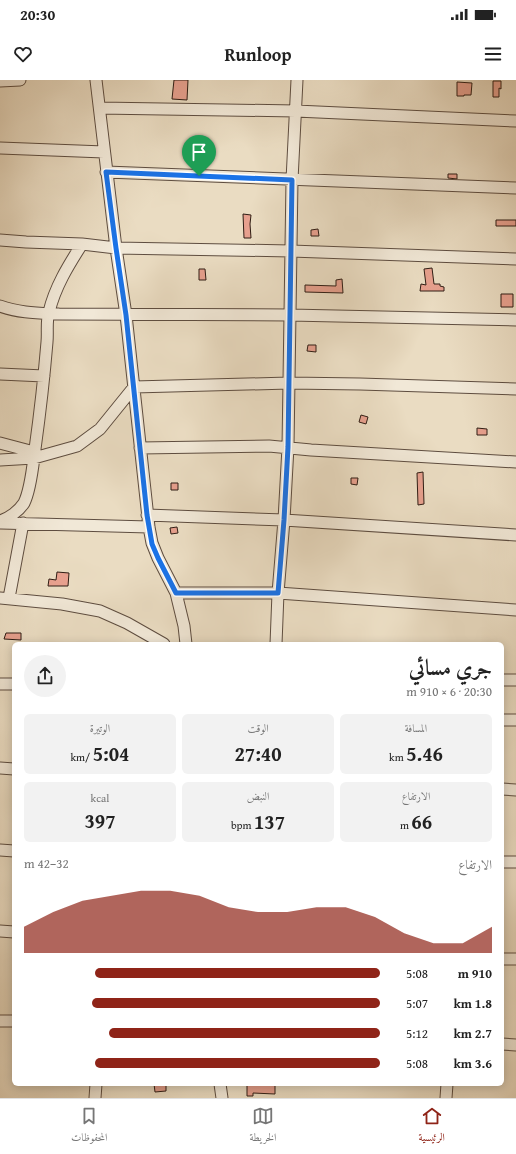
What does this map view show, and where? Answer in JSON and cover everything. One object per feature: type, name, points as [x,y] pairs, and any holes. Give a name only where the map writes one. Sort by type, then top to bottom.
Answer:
[{"type":"street","points":[[0,81],[20,80]]},
{"type":"street","points":[[96,80],[106,172],[126,315],[147,515],[152,544],[176,593],[184,626],[186,642]]},
{"type":"street","points":[[276,642],[288,447],[292,180],[297,80]]},
{"type":"street","points":[[100,108],[296,110],[516,121]]},
{"type":"street","points":[[0,148],[104,152]]},
{"type":"street","points":[[106,172],[516,188]]},
{"type":"street","points":[[0,240],[82,244],[116,248],[291,251],[516,259]]},
{"type":"street","points":[[0,522],[8,518],[23,503],[29,487],[44,376],[48,314],[57,286],[82,244]]},
{"type":"street","points":[[0,306],[9,309],[48,314],[290,315],[516,320]]},
{"type":"street","points":[[0,374],[44,376]]},
{"type":"street","points":[[0,460],[77,446],[100,429],[134,387],[289,383],[516,389]]},
{"type":"street","points":[[0,442],[34,455]]},
{"type":"street","points":[[140,448],[241,446],[288,447],[319,451],[516,462]]},
{"type":"street","points":[[147,515],[284,520],[516,535]]},
{"type":"street","points":[[0,522],[149,527]]},
{"type":"street","points":[[23,523],[4,598],[62,604],[100,611],[127,623],[160,642]]},
{"type":"street","points":[[176,593],[278,593],[516,610]]},
{"type":"street","points":[[504,680],[516,680]]},
{"type":"street","points":[[0,684],[12,684]]},
{"type":"street","points":[[504,720],[516,720]]},
{"type":"street","points":[[0,768],[12,769]]},
{"type":"street","points":[[504,790],[516,790]]},
{"type":"street","points":[[0,850],[12,851]]},
{"type":"street","points":[[504,862],[516,862]]},
{"type":"street","points":[[0,931],[12,932]]},
{"type":"street","points":[[504,959],[516,959]]},
{"type":"street","points":[[0,1021],[12,1021]]},
{"type":"street","points":[[504,1044],[516,1045]]},
{"type":"street","points":[[95,1098],[96,1086]]},
{"type":"street","points":[[220,1086],[222,1098]]},
{"type":"street","points":[[446,1098],[447,1086]]},
{"type":"building","points":[[174,80],[188,80],[187,100],[172,99]]},
{"type":"building","points":[[493,81],[501,81],[499,97],[493,97]]},
{"type":"building","points":[[457,82],[472,83],[471,95],[457,96]]},
{"type":"building","points":[[448,174],[457,174],[457,179],[448,178]]},
{"type":"building","points":[[243,214],[251,215],[251,238],[244,238]]},
{"type":"building","points":[[496,220],[516,220],[516,226],[496,226]]},
{"type":"building","points":[[318,229],[319,236],[311,236],[311,230]]},
{"type":"building","points":[[432,268],[434,284],[440,284],[440,286],[444,287],[444,291],[420,291],[421,284],[426,285],[424,269]]},
{"type":"building","points":[[199,269],[205,269],[206,280],[199,280]]},
{"type":"building","points":[[342,279],[343,293],[305,292],[305,285],[336,286],[336,280]]},
{"type":"building","points":[[501,294],[513,294],[513,307],[501,307]]},
{"type":"building","points":[[308,345],[316,345],[316,352],[307,351]]},
{"type":"building","points":[[361,415],[368,417],[366,424],[359,422]]},
{"type":"building","points":[[477,428],[487,429],[487,435],[477,435]]},
{"type":"building","points":[[423,472],[424,504],[418,505],[417,473]]},
{"type":"building","points":[[351,478],[358,478],[357,485],[351,484]]},
{"type":"building","points":[[171,483],[178,483],[178,490],[171,490]]},
{"type":"building","points":[[177,527],[178,533],[171,534],[170,528]]},
{"type":"building","points":[[57,572],[69,573],[68,586],[48,586],[49,579],[56,580]]},
{"type":"building","points":[[6,633],[21,633],[21,640],[4,639]]},
{"type":"building","points":[[154,1086],[166,1086],[166,1091],[155,1092]]},
{"type":"building","points":[[247,1086],[275,1086],[275,1094],[253,1093],[253,1096],[247,1096]]},
{"type":"route","points":[[106,172],[199,176],[292,180],[288,447],[278,593],[176,593],[152,544],[147,515],[126,315],[106,172]]}]
